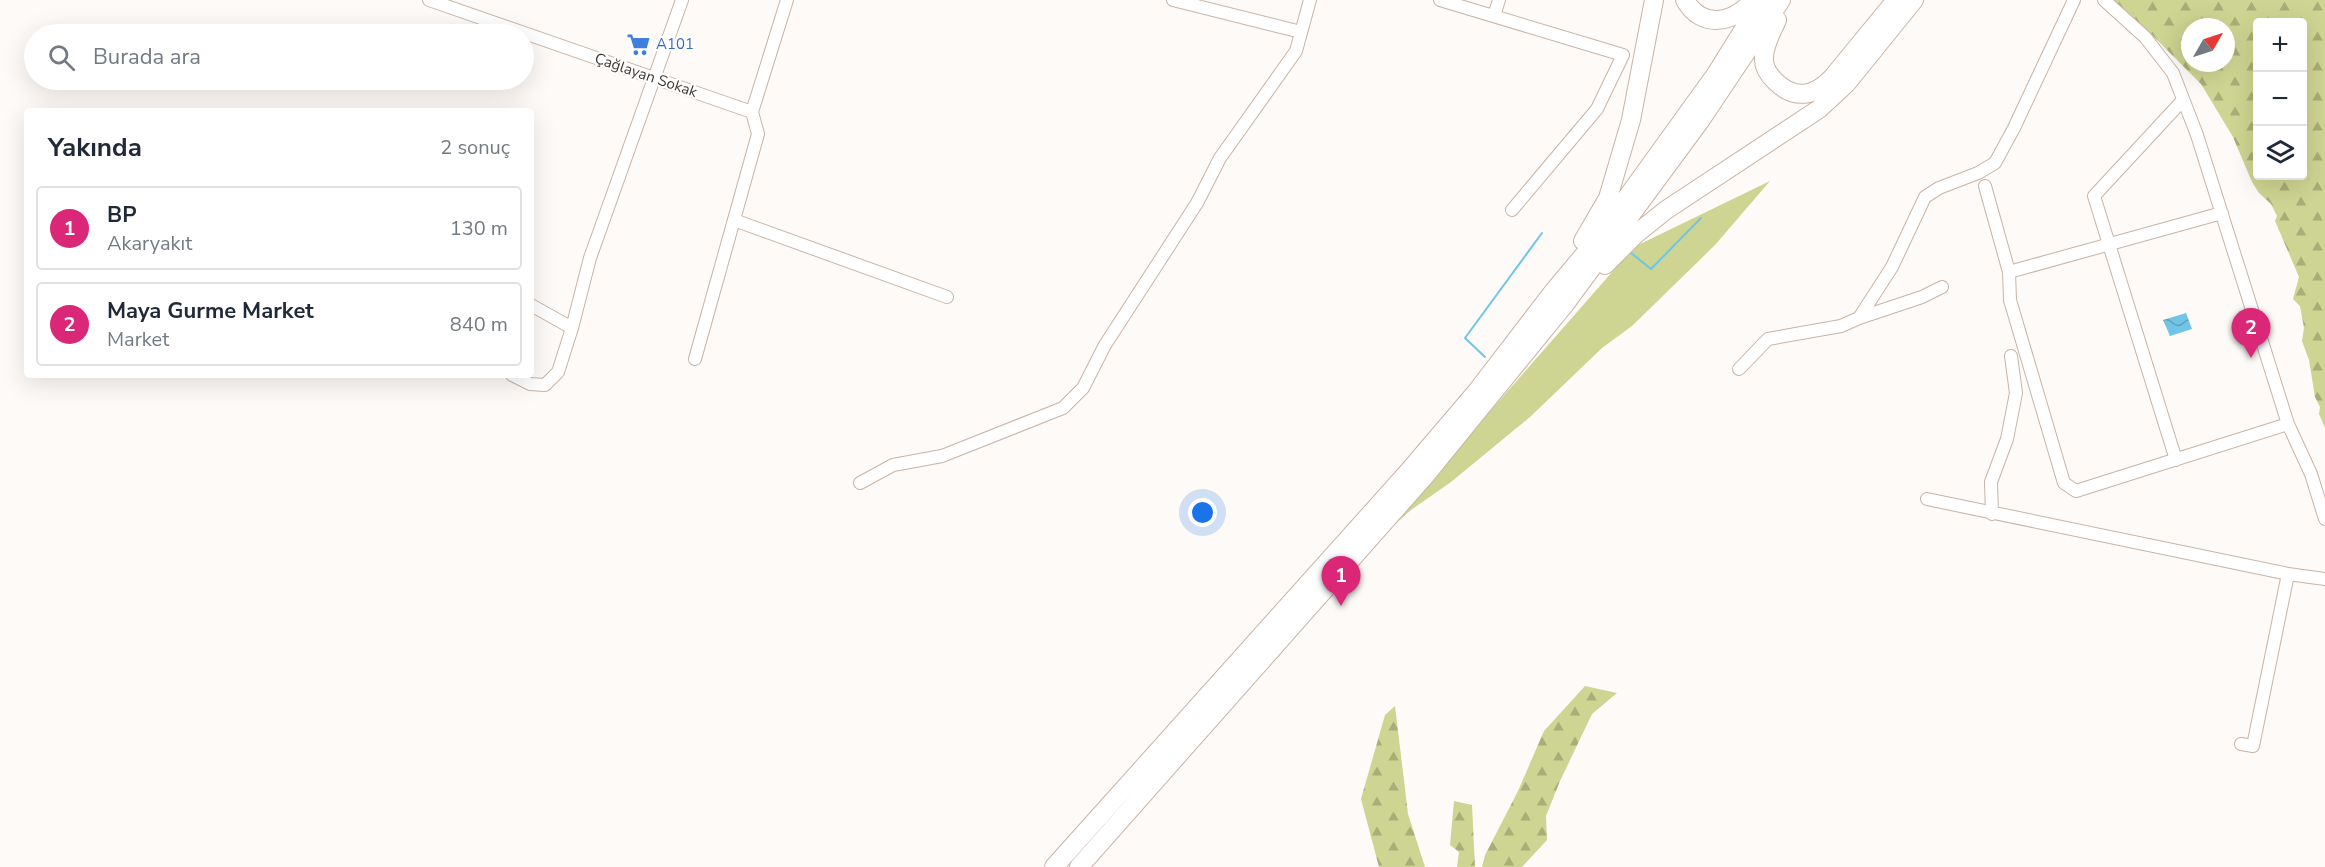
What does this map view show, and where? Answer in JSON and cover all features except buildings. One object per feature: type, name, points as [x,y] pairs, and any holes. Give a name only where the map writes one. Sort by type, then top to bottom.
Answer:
[{"type":"highway","points":[[1559,298],[1608,198],[1631,120],[1654,0]]},
{"type":"highway","points":[[1685,0],[1698,15],[1714,20],[1731,18],[1744,11],[1754,0]]},
{"type":"highway","points":[[1559,298],[1594,243],[1709,83],[1762,0]]},
{"type":"highway","points":[[1079,867],[1424,477],[1559,298],[1700,121],[1781,0]]},
{"type":"highway","points":[[1787,0],[1771,33],[1764,60],[1768,74],[1778,84],[1790,93],[1807,94],[1827,84],[1896,0]]},
{"type":"highway","points":[[1054,867],[1408,472],[1559,298],[1666,210],[1819,109],[1846,84],[1914,0]]},
{"type":"street","name":"Çağlayan Sokak","points":[[429,0],[498,24]]},
{"type":"street","points":[[518,378],[530,384],[545,385],[558,372],[590,258],[652,78],[682,0]]},
{"type":"street","points":[[695,359],[758,134],[752,112],[787,0]]},
{"type":"street","points":[[1173,0],[1301,32]]},
{"type":"street","points":[[860,483],[893,465],[942,456],[1063,408],[1083,388],[1105,345],[1197,204],[1220,158],[1296,51],[1310,0]]},
{"type":"street","points":[[1440,0],[1623,55],[1597,109],[1512,210]]},
{"type":"street","points":[[1494,16],[1499,0]]},
{"type":"street","points":[[1859,318],[1892,267],[1926,197],[1939,188],[1978,173],[1995,163],[2014,128],[2074,0]]},
{"type":"street","points":[[2104,0],[2145,38],[2174,73],[2222,213],[2288,424],[2311,474],[2325,519]]},
{"type":"street","name":"Çağlayan Sokak","points":[[534,37],[752,112]]},
{"type":"street","points":[[2176,460],[2094,196],[2183,100]]},
{"type":"street","points":[[1985,186],[2009,272],[2010,300],[2064,483],[2076,491],[2288,424]]},
{"type":"street","points":[[2009,272],[2222,213]]},
{"type":"street","points":[[734,220],[947,297]]},
{"type":"street","points":[[1739,369],[1768,339],[1841,326],[1922,297],[1942,287]]},
{"type":"street","points":[[534,307],[572,328]]},
{"type":"street","points":[[1992,514],[1991,482],[2007,439],[2016,393],[2011,356]]},
{"type":"street","points":[[1927,499],[2288,574],[2325,579]]},
{"type":"street","points":[[2241,744],[2253,746],[2288,574]]},
{"type":"green space","points":[[2112,0],[2325,0],[2325,428],[2319,414],[2320,407],[2315,397],[2309,360],[2302,341],[2304,328],[2300,306],[2293,299],[2299,277],[2275,221],[2277,216],[2271,204],[2259,193],[2252,182],[2233,137],[2201,84],[2189,72],[2235,72],[2235,18],[2181,18],[2181,64]]},
{"type":"green space","points":[[1770,181],[1715,245],[1632,326],[1602,348],[1530,417],[1392,527],[1408,505],[1634,247]]},
{"type":"green space","points":[[1585,686],[1617,693],[1592,714],[1560,781],[1546,816],[1547,840],[1522,867],[1482,867],[1485,855],[1518,791],[1544,731]]},
{"type":"green space","points":[[1395,706],[1408,814],[1425,867],[1379,867],[1361,799],[1385,715]]},
{"type":"green space","points":[[1454,801],[1472,805],[1475,867],[1457,867],[1459,852],[1450,845]]},
{"type":"water","points":[[2186,313],[2192,329],[2170,336],[2163,320]]},
{"type":"waterway","points":[[1630,252],[1651,269],[1701,218]]},
{"type":"waterway","points":[[1485,357],[1465,338],[1542,233]]},
{"type":"place","name":"A101","points":[[638,44]]},
{"type":"place","name":"Maya Gurme Market","points":[[2251,358]]},
{"type":"place","name":"BP","points":[[1341,606]]}]
